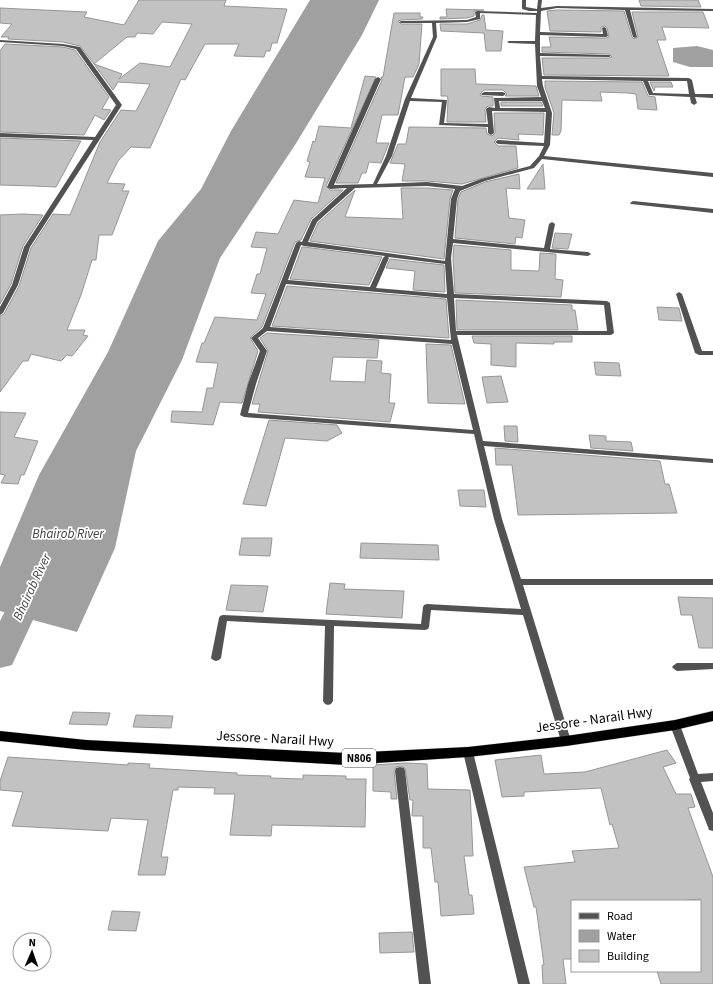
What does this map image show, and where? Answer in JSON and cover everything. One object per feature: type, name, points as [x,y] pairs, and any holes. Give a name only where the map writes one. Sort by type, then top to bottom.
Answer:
[{"type":"highway","name":"Jessore - Narail Hwy","points":[[2,736],[86,745],[346,759],[468,752],[566,741],[674,726],[713,716]]},
{"type":"street","points":[[524,0],[524,8],[539,12]]},
{"type":"street","points":[[540,0],[537,43],[539,77],[550,123],[547,145],[541,157],[532,167],[483,180],[457,190],[454,199],[449,263],[453,333],[498,519],[566,741]]},
{"type":"street","points":[[400,22],[466,21],[478,18],[477,12],[539,12],[558,7],[713,10]]},
{"type":"street","points":[[627,8],[635,37]]},
{"type":"street","points":[[375,183],[389,156],[408,99],[435,37],[434,22]]},
{"type":"street","points":[[538,34],[606,36],[604,28]]},
{"type":"street","points":[[0,41],[63,45],[78,48],[119,105],[27,247],[15,285],[0,313]]},
{"type":"street","points":[[509,42],[537,43]]},
{"type":"street","points":[[538,54],[609,56]]},
{"type":"street","points":[[539,77],[689,80],[694,103]]},
{"type":"street","points":[[378,79],[330,187],[427,184],[462,188]]},
{"type":"street","points":[[645,79],[651,94],[692,94],[713,96]]},
{"type":"street","points":[[484,94],[544,97]]},
{"type":"street","points":[[498,109],[496,99],[544,97]]},
{"type":"street","points":[[408,99],[445,101],[441,124],[491,126]]},
{"type":"street","points":[[490,133],[491,126],[489,109],[548,110]]},
{"type":"street","points":[[0,135],[97,139]]},
{"type":"street","points":[[498,142],[547,145]]},
{"type":"street","points":[[541,157],[713,175]]},
{"type":"street","points":[[304,244],[314,221],[353,186]]},
{"type":"street","points":[[633,203],[713,211]]},
{"type":"street","points":[[547,250],[552,224]]},
{"type":"street","points":[[450,241],[588,254]]},
{"type":"street","points":[[449,263],[299,243],[266,329],[254,338],[264,351],[252,384],[244,415],[472,432]]},
{"type":"street","points":[[372,290],[386,258]]},
{"type":"street","points":[[284,282],[451,296],[607,303],[611,333],[453,333]]},
{"type":"street","points":[[678,294],[699,353],[713,353]]},
{"type":"street","points":[[266,329],[455,342]]},
{"type":"street","points":[[480,443],[713,461]]},
{"type":"street","points":[[517,582],[713,582]]},
{"type":"street","points":[[216,658],[223,618],[425,627],[427,607],[526,612]]},
{"type":"street","points":[[328,701],[330,622]]},
{"type":"street","points":[[677,667],[713,666]]},
{"type":"street","points":[[674,726],[713,827]]},
{"type":"street","points":[[468,752],[524,984]]},
{"type":"street","points":[[400,771],[425,984]]},
{"type":"street","points":[[694,779],[713,777]]},
{"type":"water","name":"Bhairob River","points":[[310,0],[379,0],[362,35],[295,145],[220,258],[182,360],[136,451],[115,548],[77,632],[0,611],[0,567],[39,475],[108,352],[158,241],[201,189],[231,131]]},
{"type":"water","points":[[697,46],[713,50],[713,67],[690,67],[673,62],[673,48]]},
{"type":"building","points":[[139,0],[226,0],[224,6],[287,9],[277,43],[272,43],[270,51],[266,51],[264,57],[234,56],[239,44],[205,44],[185,80],[181,79],[150,148],[131,147],[118,161],[107,183],[125,184],[122,191],[129,191],[112,235],[99,235],[96,260],[92,260],[81,295],[67,330],[85,330],[83,335],[88,336],[72,356],[67,355],[61,361],[31,354],[28,361],[23,361],[0,392],[0,316],[4,314],[19,286],[31,248],[53,214],[70,215],[100,142],[121,110],[136,111],[150,84],[118,82],[113,90],[80,46],[63,42],[8,39],[9,37],[1,37],[12,24],[0,23],[0,8],[87,12],[84,17],[124,25]],"holes":[[[162,22],[192,24],[170,67],[140,63],[119,79],[122,74],[94,64],[127,37],[135,37],[137,33],[153,34]]]},
{"type":"building","points":[[639,0],[698,0],[701,7],[641,6]]},
{"type":"building","points":[[446,9],[484,10],[474,11],[474,16],[467,18],[440,19],[440,17],[447,17]]},
{"type":"building","points":[[547,11],[624,11],[632,37],[634,39],[638,37],[632,12],[703,12],[709,28],[662,27],[666,40],[657,40],[669,76],[544,75],[542,58],[612,57],[609,54],[542,52],[542,47],[551,47],[549,37],[609,37],[605,26],[601,27],[601,32],[550,31]]},
{"type":"building","points":[[394,13],[420,13],[420,17],[423,17],[422,19],[398,21],[401,24],[422,24],[419,64],[413,77],[405,77],[398,115],[382,115],[376,143],[389,143],[381,163],[369,162],[366,173],[362,173],[358,183],[336,183],[382,80],[381,77],[383,77]]},
{"type":"building","points":[[482,15],[484,15],[486,30],[503,31],[501,51],[486,51],[484,33],[441,31],[440,24],[467,24],[480,20]]},
{"type":"building","points":[[5,44],[63,47],[75,50],[109,97],[102,109],[111,110],[104,120],[95,115],[84,135],[0,132],[0,51]]},
{"type":"building","points":[[441,69],[475,69],[476,84],[536,86],[539,96],[505,96],[507,94],[503,90],[484,90],[480,94],[481,96],[493,97],[493,106],[488,106],[485,109],[486,122],[447,122],[448,100],[447,96],[441,96]]},
{"type":"building","points":[[365,76],[376,77],[326,186],[330,190],[343,190],[311,219],[301,240],[295,242],[262,327],[250,338],[258,351],[242,403],[220,402],[213,425],[171,422],[172,411],[202,412],[207,388],[213,388],[218,363],[196,362],[202,343],[204,343],[215,317],[257,320],[266,294],[251,293],[257,274],[260,274],[267,248],[251,247],[256,232],[278,234],[294,200],[318,203],[325,178],[305,177],[310,162],[307,161],[313,141],[315,142],[319,126],[351,128]]},
{"type":"building","points":[[545,81],[642,82],[648,96],[655,97],[657,110],[638,109],[636,94],[628,93],[600,92],[602,101],[562,100],[561,131],[559,135],[552,135],[554,113],[545,87]]},
{"type":"building","points":[[650,82],[671,82],[673,87],[655,87],[654,91]]},
{"type":"building","points":[[501,102],[541,102],[543,106],[501,106]]},
{"type":"building","points":[[494,113],[544,113],[543,135],[518,134],[519,140],[498,138],[494,142],[498,146],[516,146],[518,168],[462,184],[427,181],[402,181],[405,164],[390,163],[398,144],[406,144],[409,127],[486,128],[487,134],[492,136],[495,133]]},
{"type":"building","points":[[0,138],[81,141],[56,187],[0,185]]},
{"type":"building","points":[[543,164],[545,189],[527,189]]},
{"type":"building","points":[[519,174],[520,189],[506,188],[509,218],[525,220],[522,238],[516,237],[515,244],[455,238],[458,199],[461,192],[485,182]]},
{"type":"building","points":[[401,188],[453,190],[450,199],[444,259],[310,241],[318,223],[355,190],[345,217],[403,219]]},
{"type":"building","points":[[0,215],[43,215],[23,246],[11,284],[0,304]]},
{"type":"building","points":[[555,233],[572,234],[568,249],[552,248]]},
{"type":"building","points":[[454,245],[511,250],[511,270],[539,271],[540,253],[556,254],[555,279],[563,280],[561,297],[455,293],[453,258]]},
{"type":"building","points":[[302,247],[382,257],[369,285],[290,279]]},
{"type":"building","points":[[390,259],[444,265],[445,292],[413,290],[415,271],[386,268]]},
{"type":"building","points":[[287,286],[446,299],[449,338],[272,326]]},
{"type":"building","points":[[456,300],[572,305],[572,310],[575,310],[578,330],[457,330]]},
{"type":"building","points":[[657,307],[679,308],[682,321],[659,320]]},
{"type":"building","points":[[267,333],[379,340],[377,358],[333,357],[330,381],[365,382],[367,360],[382,361],[381,373],[391,374],[389,403],[395,403],[390,422],[258,412],[260,404],[252,404],[268,351],[260,338]]},
{"type":"building","points":[[472,336],[572,336],[572,342],[554,342],[554,344],[516,343],[516,367],[491,365],[491,344],[474,343]]},
{"type":"building","points":[[426,344],[451,345],[465,404],[428,403]]},
{"type":"building","points":[[594,362],[619,363],[621,376],[596,375]]},
{"type":"building","points":[[501,376],[508,402],[487,403],[482,377]]},
{"type":"building","points":[[0,412],[26,413],[14,437],[38,441],[24,475],[21,475],[18,484],[1,483],[5,475],[0,474]]},
{"type":"building","points":[[269,420],[337,425],[342,433],[327,441],[285,438],[266,506],[243,504]]},
{"type":"building","points":[[504,426],[517,426],[518,442],[505,441]]},
{"type":"building","points":[[589,435],[606,436],[606,441],[631,442],[633,451],[591,448]]},
{"type":"building","points":[[495,448],[660,461],[665,484],[669,484],[677,513],[518,515],[512,465],[496,465]]},
{"type":"building","points":[[458,490],[484,490],[486,507],[460,506]]},
{"type":"building","points":[[242,538],[272,538],[270,556],[239,555]]},
{"type":"building","points":[[361,543],[438,545],[439,560],[360,558]]},
{"type":"building","points":[[330,583],[345,584],[344,589],[404,591],[402,618],[326,614]]},
{"type":"building","points":[[231,585],[268,586],[263,612],[226,610]]},
{"type":"building","points":[[678,597],[713,598],[713,648],[699,648],[692,615],[681,615]]},
{"type":"building","points":[[73,712],[110,713],[107,725],[69,724]]},
{"type":"building","points":[[136,715],[173,716],[171,728],[133,727]]},
{"type":"building","points":[[667,750],[676,763],[663,767],[676,794],[691,794],[695,807],[688,808],[713,877],[713,984],[661,984],[657,972],[701,972],[700,899],[571,900],[571,959],[563,959],[566,984],[543,984],[542,965],[544,965],[536,907],[534,907],[524,867],[575,862],[572,851],[619,848],[612,824],[610,825],[601,788],[524,792],[524,796],[502,797],[495,760],[541,755],[544,774],[585,772]]},
{"type":"building","points":[[8,757],[128,765],[128,763],[150,764],[149,768],[237,773],[237,775],[271,776],[270,778],[303,779],[303,775],[346,776],[346,779],[366,779],[365,827],[272,825],[271,836],[230,835],[235,794],[214,794],[215,788],[178,787],[178,790],[173,790],[161,857],[168,857],[165,875],[138,875],[148,820],[111,818],[108,831],[12,826],[23,792],[0,790],[0,781]]},
{"type":"building","points":[[406,763],[427,764],[428,789],[470,790],[473,856],[464,856],[469,895],[472,895],[474,914],[441,916],[438,882],[435,882],[431,848],[423,848],[423,816],[412,816],[413,800],[410,800],[405,768],[400,766],[396,767],[394,771],[397,799],[391,799],[391,792],[373,791],[373,765]]},
{"type":"building","points":[[112,911],[140,912],[136,931],[108,930]]},
{"type":"building","points":[[412,932],[414,952],[380,953],[379,933]]},
{"type":"waterway","name":"Bhairab River","points":[[0,656],[35,581]]}]
